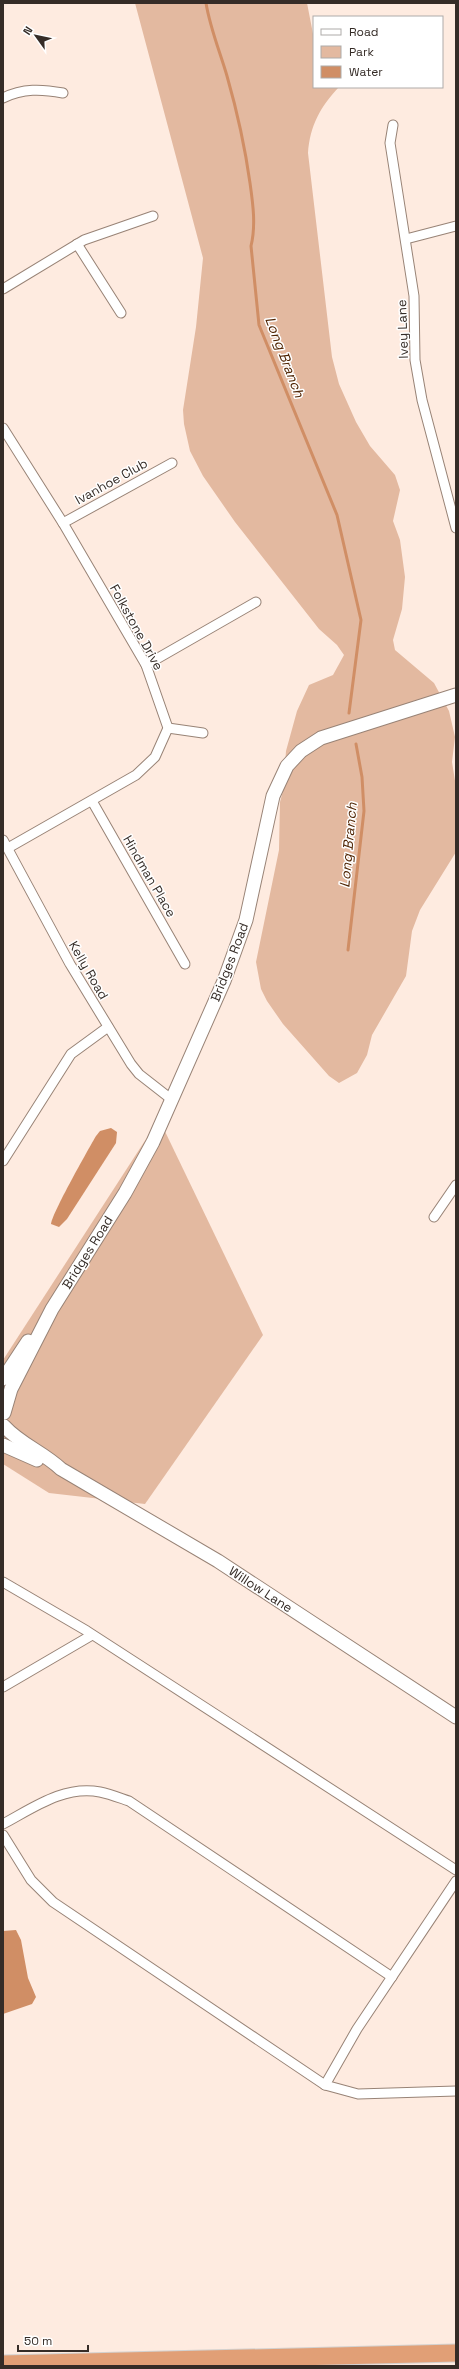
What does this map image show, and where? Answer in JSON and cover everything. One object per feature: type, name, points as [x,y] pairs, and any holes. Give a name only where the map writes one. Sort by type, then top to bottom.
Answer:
[{"type":"highway","points":[[3,2364],[456,2353]]},
{"type":"highway","points":[[153,2366],[171,2360]]},
{"type":"street","points":[[3,98],[16,92],[33,90],[63,93]]},
{"type":"street","name":"Ivey Lane","points":[[393,125],[390,143],[414,296],[415,360],[422,400],[456,528]]},
{"type":"street","points":[[3,289],[77,244],[93,236],[154,216]]},
{"type":"street","points":[[406,239],[456,226]]},
{"type":"street","points":[[77,244],[121,313]]},
{"type":"street","name":"Folkstone Drive","points":[[3,428],[63,523],[146,665],[168,728]]},
{"type":"street","name":"Ivanhoe Club","points":[[63,523],[172,463]]},
{"type":"street","points":[[146,665],[256,602]]},
{"type":"street","name":"Bridges Road","points":[[3,1419],[11,1389],[52,1309],[125,1193],[153,1142],[236,950],[255,885],[273,796],[287,766],[301,751],[321,738],[456,695]]},
{"type":"street","points":[[5,844],[92,801],[136,775],[156,757],[168,728],[203,733]]},
{"type":"street","name":"Hindman Place","points":[[92,801],[185,964]]},
{"type":"street","name":"Kelly Road","points":[[5,844],[70,964],[108,1027],[139,1074],[171,1099]]},
{"type":"street","points":[[3,1161],[71,1054],[108,1027]]},
{"type":"street","points":[[434,1217],[456,1185]]},
{"type":"street","name":"Bridges Road","points":[[3,1379],[36,1326],[52,1309]]},
{"type":"street","name":"Willow Lane","points":[[3,1419],[15,1438],[48,1456],[61,1469]]},
{"type":"street","name":"Willow Lane","points":[[3,1445],[42,1463],[61,1469],[218,1561],[456,1717]]},
{"type":"street","points":[[3,1582],[92,1635],[456,1870]]},
{"type":"street","points":[[3,1687],[92,1635]]},
{"type":"street","points":[[3,1824],[52,1797],[77,1791],[100,1792],[129,1801],[392,1977]]},
{"type":"street","points":[[3,1835],[31,1880],[53,1902],[325,2085],[358,2094],[456,2091]]},
{"type":"street","points":[[325,2085],[357,2029],[456,1881]]},
{"type":"green space","points":[[135,3],[307,3],[313,34],[313,88],[338,88],[326,102],[317,117],[311,134],[308,153],[332,357],[339,384],[356,422],[370,446],[395,475],[400,490],[393,521],[400,540],[405,577],[402,609],[393,640],[395,650],[434,683],[449,711],[455,737],[452,762],[456,787],[456,852],[420,910],[412,931],[406,976],[372,1035],[367,1055],[357,1073],[339,1083],[329,1076],[283,1024],[267,1001],[261,989],[256,962],[279,850],[280,802],[283,791],[286,751],[297,711],[309,685],[333,675],[344,655],[337,645],[319,629],[235,522],[203,476],[190,451],[184,424],[183,410],[196,327],[203,258]]},
{"type":"green space","points":[[159,1119],[263,1335],[145,1504],[49,1493],[3,1464],[3,1360]]},
{"type":"water","points":[[111,1128],[117,1132],[116,1143],[67,1219],[59,1227],[51,1224],[63,1195],[96,1136],[100,1131]]},
{"type":"water","points":[[16,1930],[21,1940],[28,1978],[36,1997],[32,2004],[3,2014],[3,1931]]},
{"type":"waterway","name":"Long Branch","points":[[206,3],[234,102],[248,170],[254,215],[253,238],[251,246],[259,325],[337,515],[361,620],[349,713]]},
{"type":"waterway","name":"Long Branch","points":[[348,950],[364,811],[362,777],[356,744]]}]
